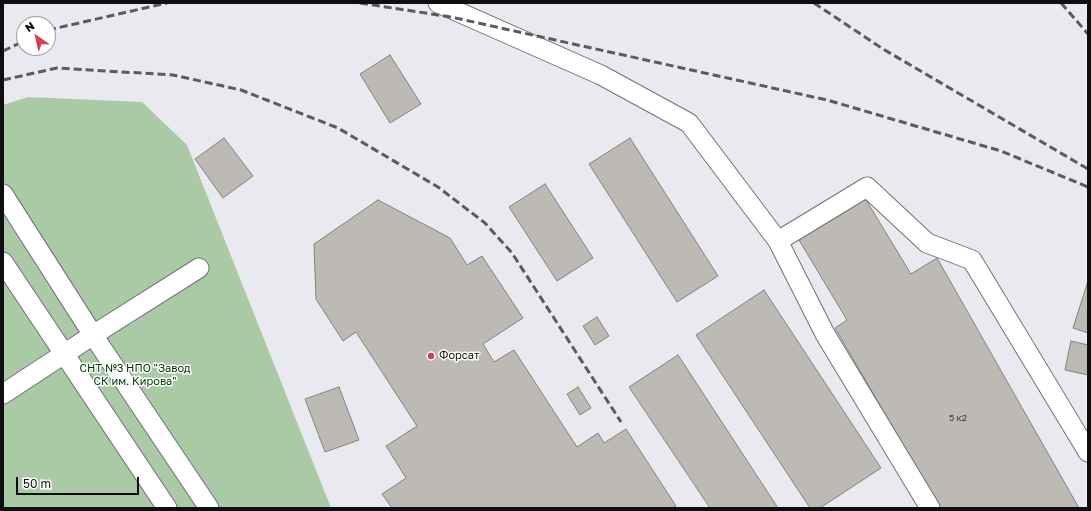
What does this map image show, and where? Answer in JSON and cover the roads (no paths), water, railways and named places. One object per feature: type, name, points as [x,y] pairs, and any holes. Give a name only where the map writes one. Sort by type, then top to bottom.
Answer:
[{"type":"lane","points":[[438,3],[601,75],[689,123],[778,241],[825,334],[930,508]]},
{"type":"lane","points":[[778,241],[867,187],[927,243],[972,260],[1088,452]]},
{"type":"lane","points":[[3,194],[93,334],[209,508]]},
{"type":"lane","points":[[3,262],[167,508]]},
{"type":"lane","points":[[3,394],[93,334],[199,268]]},
{"type":"railway","points":[[56,28],[167,3]]},
{"type":"railway","points":[[360,3],[451,17],[827,100],[1001,151],[1088,187]]},
{"type":"railway","points":[[814,3],[883,49],[1088,169]]},
{"type":"railway","points":[[1061,3],[1088,34]]},
{"type":"railway","points":[[3,51],[16,45]]},
{"type":"railway","points":[[3,80],[57,68],[173,75],[241,90],[338,128],[438,187],[485,223],[512,253],[621,422]]},
{"type":"place","name":"Форсат","points":[[431,356]]},
{"type":"park label","name":"СНТ №3 НПО \"Завод СК им. Кирова\"","points":[[135,375]]}]
